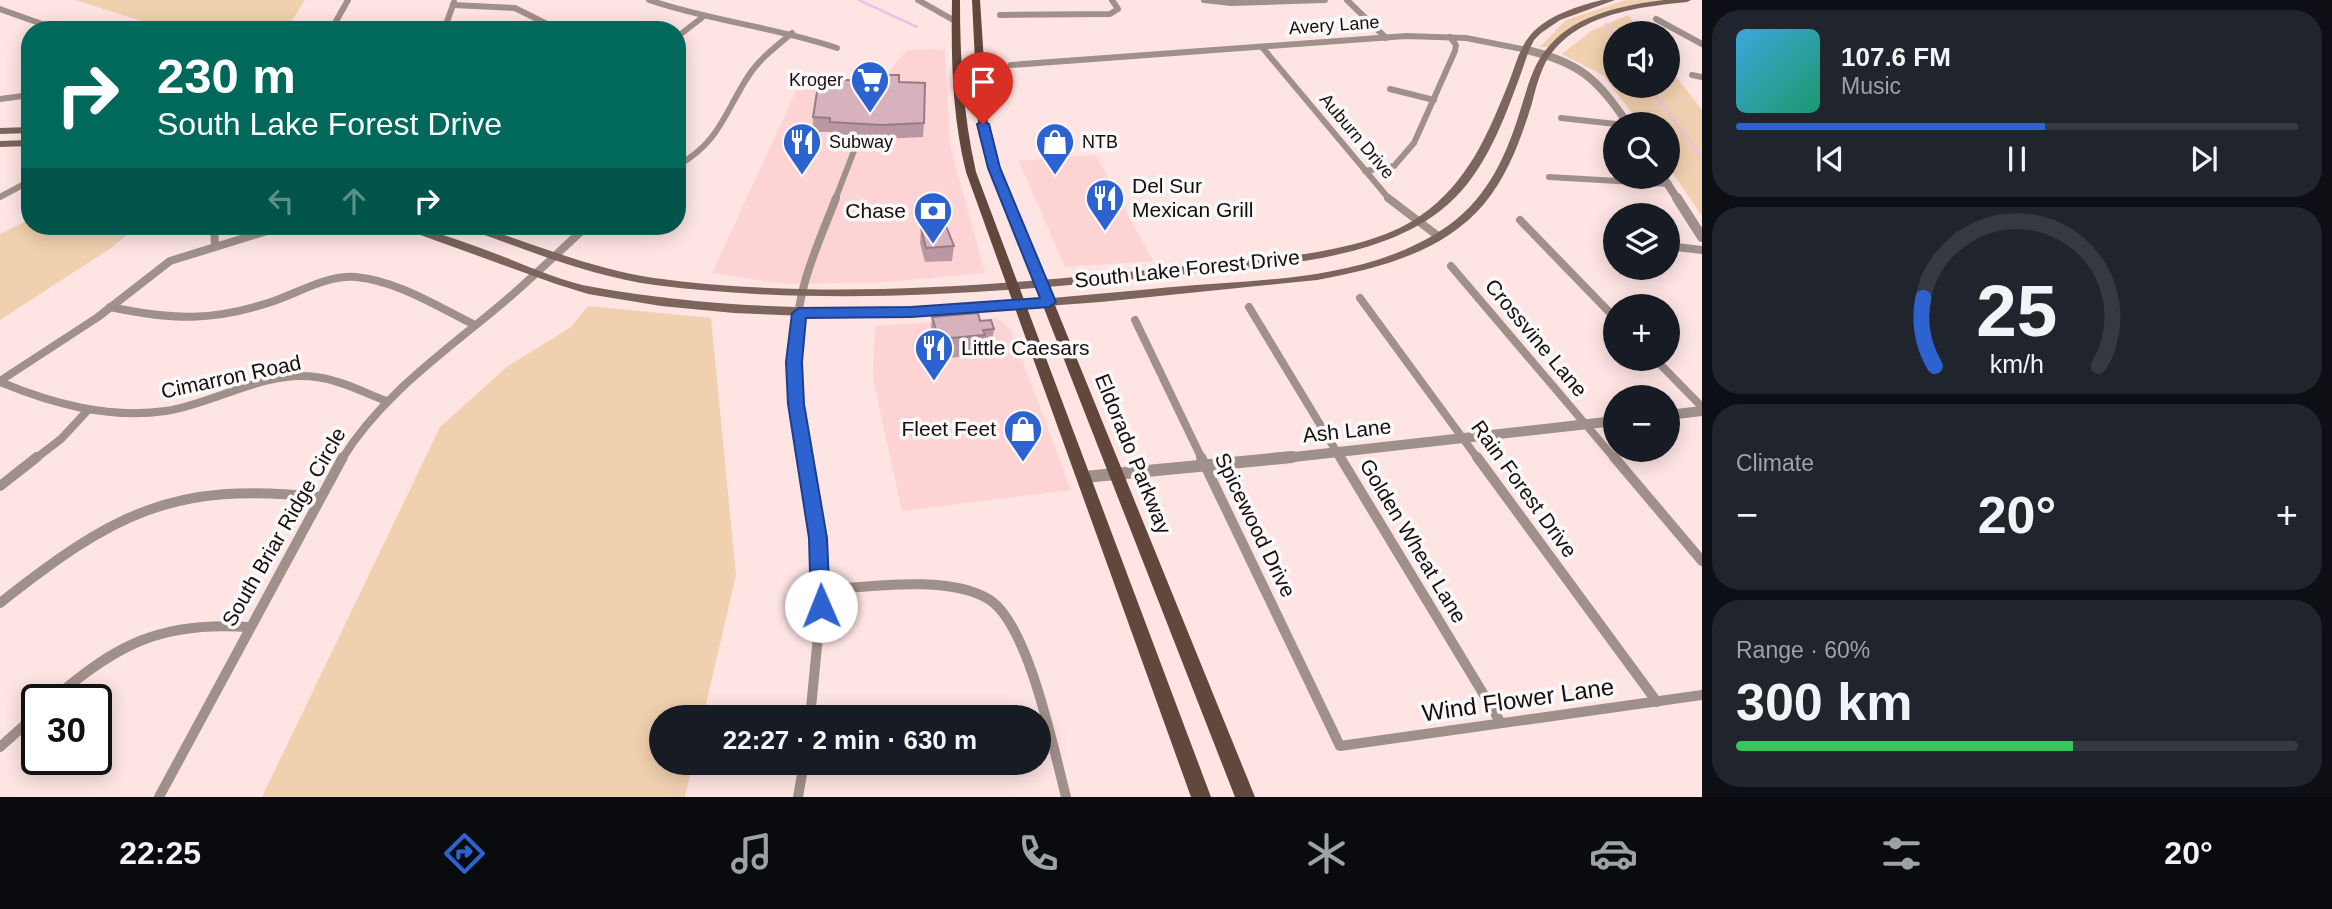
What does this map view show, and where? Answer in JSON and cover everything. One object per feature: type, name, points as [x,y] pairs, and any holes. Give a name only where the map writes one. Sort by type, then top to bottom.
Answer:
[{"type":"main road","name":"Eldorado Parkway","points":[[976,0],[977,55],[984,138],[1245,797]]},
{"type":"main road","points":[[1529,44],[1560,19],[1611,0]]},
{"type":"main road","name":"South Lake Forest Drive","points":[[430,235],[583,289],[661,302],[734,310],[799,313],[911,312],[1049,302],[1319,275],[1394,257],[1438,236],[1470,214],[1496,184],[1511,156],[1536,74],[1547,54],[1558,43],[1591,22],[1617,12],[1687,0]]},
{"type":"main road","points":[[956,10],[962,137],[971,172],[1201,797]]},
{"type":"main road","name":"South Lake Forest Drive","points":[[494,235],[596,271],[651,281],[801,294],[1014,285],[1279,260],[1354,245],[1417,223],[1452,197],[1479,164],[1529,44]]},
{"type":"main road","points":[[956,54],[977,55]]},
{"type":"main road","points":[[0,131],[21,130]]},
{"type":"main road","points":[[962,137],[984,138]]},
{"type":"main road","points":[[0,144],[21,143]]},
{"type":"street","points":[[336,21],[348,0]]},
{"type":"street","points":[[649,0],[704,16],[792,33],[837,48]]},
{"type":"street","points":[[918,0],[940,11],[956,10]]},
{"type":"street","points":[[1000,15],[1110,14],[1118,9],[1112,0]]},
{"type":"street","points":[[1205,0],[1325,0]]},
{"type":"street","points":[[1347,0],[1386,38]]},
{"type":"street","points":[[447,21],[454,3],[512,5],[544,21]]},
{"type":"street","points":[[0,9],[34,21]]},
{"type":"street","points":[[940,11],[956,10]]},
{"type":"street","points":[[686,30],[704,16]]},
{"type":"street","points":[[1656,19],[1672,25],[1702,44]]},
{"type":"street","points":[[686,162],[713,142],[750,73],[792,33]]},
{"type":"street","points":[[1366,171],[1394,166],[1414,143],[1455,51],[1450,37]]},
{"type":"street","name":"Avery Lane","points":[[1011,65],[1386,38],[1450,37],[1529,44],[1578,66],[1593,76],[1619,112]]},
{"type":"street","name":"Auburn Drive","points":[[1262,47],[1390,200],[1417,223],[1438,236]]},
{"type":"street","points":[[1692,75],[1702,77]]},
{"type":"street","points":[[1390,89],[1434,100]]},
{"type":"street","points":[[0,99],[21,96]]},
{"type":"street","points":[[1560,118],[1603,123]]},
{"type":"street","points":[[811,705],[821,590],[818,538],[797,416],[794,362],[801,294],[857,143]]},
{"type":"street","points":[[1549,177],[1603,179]]},
{"type":"street","points":[[1,194],[21,185]]},
{"type":"street","points":[[1671,189],[1702,237]]},
{"type":"street","points":[[1520,220],[1603,306]]},
{"type":"street","points":[[214,235],[215,245]]},
{"type":"street","points":[[0,382],[110,307],[170,261],[250,235]]},
{"type":"street","name":"South Briar Ridge Circle","points":[[159,797],[248,627],[348,448],[386,401],[576,235]]},
{"type":"street","points":[[1680,247],[1702,250]]},
{"type":"street","name":"Crossvine Lane","points":[[1451,266],[1702,561]]},
{"type":"street","points":[[110,307],[167,320],[200,320],[237,312],[336,279],[355,277],[383,285],[475,325]]},
{"type":"street","name":"Rain Forest Drive","points":[[1360,298],[1657,702]]},
{"type":"street","name":"Golden Wheat Lane","points":[[1249,307],[1500,723]]},
{"type":"street","name":"Spicewood Drive","points":[[1135,320],[1340,746]]},
{"type":"street","points":[[1666,371],[1702,409]]},
{"type":"street","name":"Cimarron Road","points":[[0,382],[47,401],[88,410],[169,410],[274,381],[305,376],[344,385],[386,401]]},
{"type":"street","points":[[1680,413],[1702,409]]},
{"type":"street","points":[[0,486],[61,439],[88,410]]},
{"type":"street","name":"Ash Lane","points":[[1084,477],[1206,467],[1603,422]]},
{"type":"street","points":[[0,603],[72,547],[110,524],[141,511],[172,501],[223,492],[319,497]]},
{"type":"street","points":[[821,590],[953,589],[983,597],[1000,607],[1019,636],[1066,797]]},
{"type":"street","points":[[72,684],[112,652],[142,636],[184,625],[248,627]]},
{"type":"street","name":"Wind Flower Lane","points":[[1340,746],[1702,695]]},
{"type":"street","points":[[0,747],[21,728]]},
{"type":"street","points":[[798,797],[802,775]]},
{"type":"shaded area","points":[[75,0],[305,0],[292,21],[142,21]]},
{"type":"shaded area","points":[[1626,0],[1670,0],[1593,18],[1550,47],[1540,47],[1566,20]]},
{"type":"shaded area","points":[[1628,15],[1633,21],[1614,21]]},
{"type":"shaded area","points":[[1603,26],[1603,75],[1562,54],[1591,31]]},
{"type":"shaded area","points":[[945,49],[950,145],[985,273],[888,282],[785,284],[712,273],[796,91],[883,78],[907,50]]},
{"type":"shaded area","points":[[1680,82],[1702,110],[1702,216],[1680,184],[1680,112],[1631,112],[1620,98],[1680,98]]},
{"type":"shaded area","points":[[1096,155],[1153,261],[1065,267],[1019,161]]},
{"type":"shaded area","points":[[21,224],[21,235],[126,235],[111,248],[0,320],[0,234]]},
{"type":"shaded area","points":[[588,306],[711,318],[736,575],[706,705],[649,705],[649,775],[690,775],[685,797],[262,797],[440,427],[508,366],[571,327]]},
{"type":"shaded area","points":[[997,318],[1010,328],[1071,490],[902,511],[873,379],[875,326]]},
{"type":"building","name":"Kroger","points":[[876,75],[899,75],[899,82],[925,83],[924,123],[881,125],[830,122],[830,118],[813,117],[819,79],[875,81]]},
{"type":"building","points":[[923,210],[934,210],[939,227],[946,226],[954,246],[926,248],[921,228],[928,228]]},
{"type":"building","points":[[978,313],[980,321],[991,320],[994,329],[983,330],[985,335],[939,339],[932,317]]},
{"type":"waterway","points":[[859,0],[917,27]]},
{"type":"waterway","points":[[1658,98],[1702,158]]},
{"type":"place","name":"Kroger","points":[[870,114]]},
{"type":"place","name":"Subway","points":[[802,176]]},
{"type":"place","name":"NTB","points":[[1055,176]]},
{"type":"place","name":"Del Sur Mexican Grill","points":[[1105,232]]},
{"type":"place","name":"Chase","points":[[933,245]]},
{"type":"place","name":"Little Caesars","points":[[934,382]]},
{"type":"place","name":"Fleet Feet","points":[[1023,463]]},
{"type":"route","points":[[821,606],[818,538],[798,428],[794,380],[799,313],[911,312],[1049,302],[994,168],[984,138],[983,124]]}]
